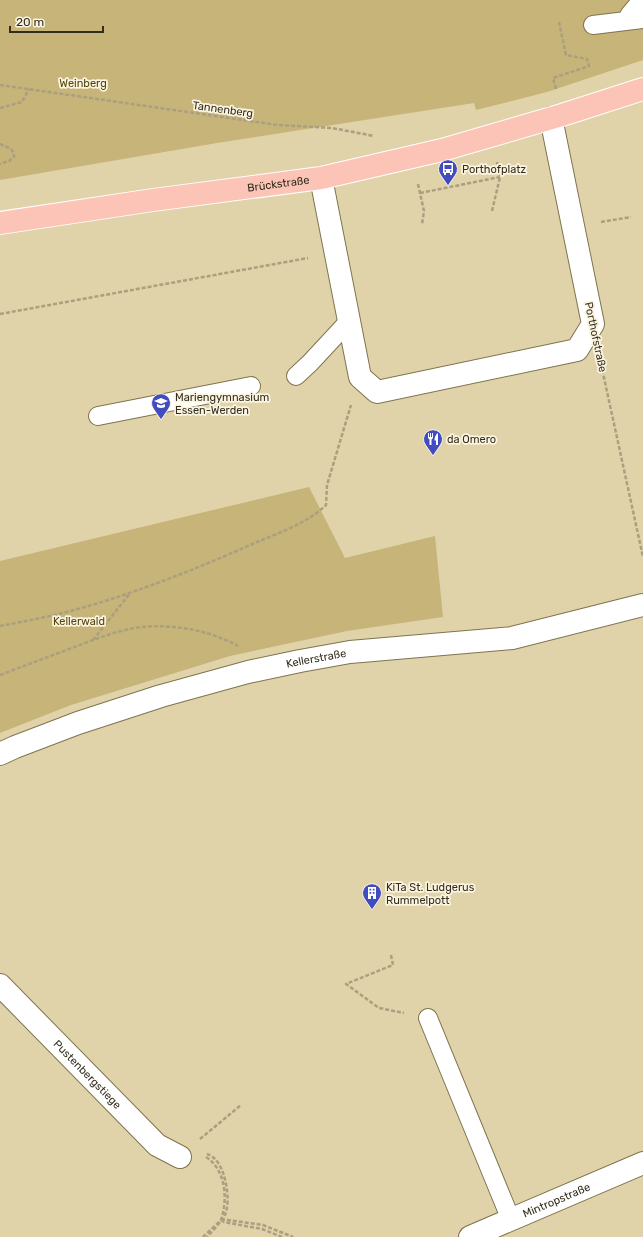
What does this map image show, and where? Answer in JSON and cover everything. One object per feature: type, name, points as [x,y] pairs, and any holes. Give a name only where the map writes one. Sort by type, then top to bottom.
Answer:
[{"type":"main road","name":"Brückstraße","points":[[0,223],[161,199],[321,178],[442,150],[552,118],[643,89]]},
{"type":"street","name":"Porthofstraße","points":[[552,118],[593,324]]},
{"type":"street","points":[[321,178],[360,377],[377,392],[577,350],[593,324]]},
{"type":"street","name":"Kellerstraße","points":[[0,754],[78,724],[161,696],[248,672],[300,660],[350,652],[512,638],[643,605]]},
{"type":"street","name":"Pustenbergstiege","points":[[0,985],[157,1145],[180,1157]]},
{"type":"street","name":"Mintropstraße","points":[[470,1237],[643,1163]]},
{"type":"lane","points":[[635,20],[630,14],[642,0]]},
{"type":"lane","points":[[593,25],[635,20]]},
{"type":"lane","points":[[296,376],[349,321]]},
{"type":"lane","points":[[98,416],[251,386]]},
{"type":"lane","points":[[428,1018],[511,1220]]},
{"type":"path","points":[[555,78],[589,66],[587,59],[566,55],[559,22]]},
{"type":"path","name":"Tannenberg","points":[[0,85],[278,125],[332,128],[376,137]]},
{"type":"path","points":[[0,108],[22,102],[29,89]]},
{"type":"path","points":[[492,136],[500,177],[492,211]]},
{"type":"path","points":[[0,144],[11,148],[14,153],[14,157],[9,161],[0,164]]},
{"type":"path","points":[[412,158],[424,211],[422,224]]},
{"type":"path","points":[[420,193],[500,177]]},
{"type":"path","points":[[601,222],[632,217]]},
{"type":"path","points":[[0,314],[336,253]]},
{"type":"path","name":"Porthofstraße","points":[[593,324],[643,557]]},
{"type":"path","points":[[0,626],[63,613],[131,592],[234,552],[283,531],[319,513],[326,505],[328,484],[360,377]]},
{"type":"path","points":[[93,640],[131,592]]},
{"type":"path","points":[[0,675],[112,633],[141,627],[170,627],[199,631],[224,638],[238,646],[248,672]]},
{"type":"path","points":[[379,1008],[346,984],[394,965],[391,955]]},
{"type":"path","points":[[196,1143],[241,1105]]},
{"type":"path","points":[[180,1157],[203,1155],[211,1160],[218,1168],[222,1179],[224,1204],[221,1219],[206,1237]]},
{"type":"path","points":[[203,1237],[221,1219]]},
{"type":"path","points":[[221,1219],[224,1222],[262,1229],[282,1237]]},
{"type":"path","points":[[221,1219],[263,1225],[293,1237]]},
{"type":"green space","name":"Weinberg","points":[[0,0],[643,0],[643,60],[547,92],[476,110],[474,103],[217,143],[0,180]]},
{"type":"green space","name":"Kellerwald","points":[[309,487],[345,558],[435,536],[443,617],[347,631],[230,656],[71,705],[0,733],[0,561]]},
{"type":"place","name":"Porthofplatz","points":[[448,186]]},
{"type":"place","name":"Mariengymnasium Essen-Werden","points":[[161,420]]},
{"type":"place","name":"da Omero","points":[[433,456]]},
{"type":"place","name":"KiTa St. Ludgerus Rummelpott","points":[[372,910]]}]
